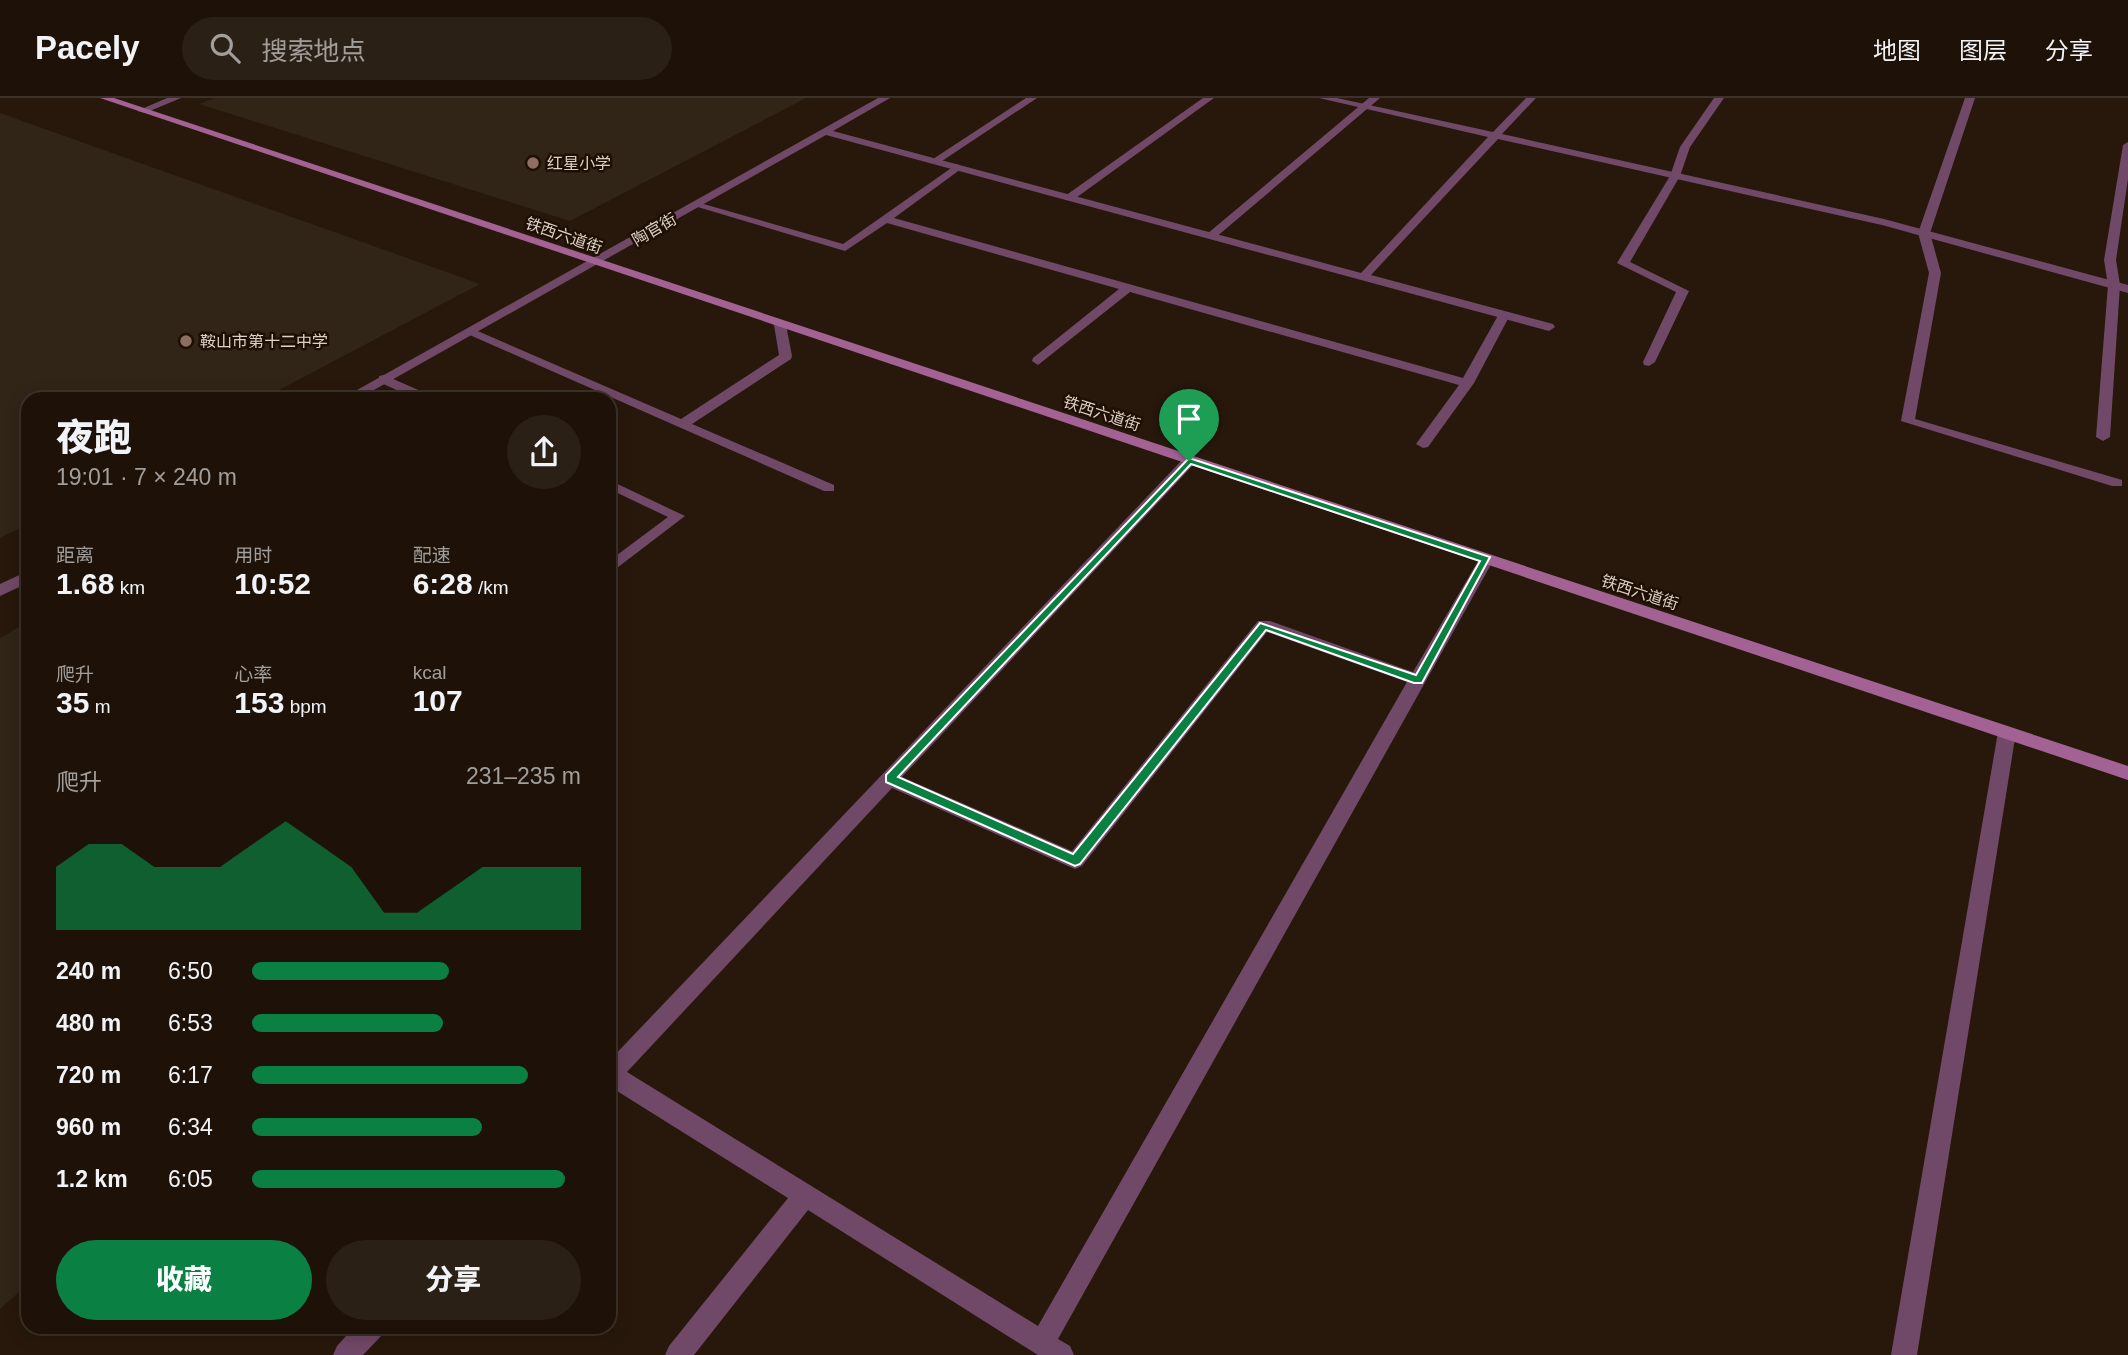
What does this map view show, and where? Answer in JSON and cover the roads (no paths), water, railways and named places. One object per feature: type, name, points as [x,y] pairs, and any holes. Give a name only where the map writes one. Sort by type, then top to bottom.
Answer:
[{"type":"main road","name":"铁西六道街","points":[[105,98],[2128,773]]},
{"type":"street","points":[[142,111],[176,98]]},
{"type":"street","name":"陶官街","points":[[361,392],[885,98]]},
{"type":"street","points":[[935,161],[1032,98]]},
{"type":"street","points":[[1069,198],[1209,98]]},
{"type":"street","points":[[1324,98],[1924,233],[2128,289]]},
{"type":"street","points":[[1211,236],[1375,98]]},
{"type":"street","points":[[1363,277],[1531,98]]},
{"type":"street","points":[[1649,362],[1684,291],[1623,263],[1675,176],[1685,147],[1718,98]]},
{"type":"street","points":[[1970,98],[1924,233],[1935,273],[1909,421],[2117,483]]},
{"type":"street","points":[[825,132],[1549,327]]},
{"type":"street","points":[[2103,437],[2114,285],[2110,260],[2128,145]]},
{"type":"street","points":[[696,205],[845,248],[957,167]]},
{"type":"street","points":[[886,219],[1467,383]]},
{"type":"street","points":[[1038,361],[1128,287]]},
{"type":"street","points":[[1423,444],[1467,383],[1504,315]]},
{"type":"street","points":[[684,423],[786,356],[780,325]]},
{"type":"street","points":[[469,332],[611,392]]},
{"type":"street","points":[[384,379],[412,392]]},
{"type":"street","points":[[616,394],[829,488]]},
{"type":"street","points":[[616,1068],[1189,461]]},
{"type":"street","points":[[616,487],[678,516],[616,564]]},
{"type":"street","points":[[616,1078],[1052,1349],[1486,559]]},
{"type":"street","points":[[0,591],[21,580]]},
{"type":"street","points":[[890,779],[1075,861],[1264,625],[1418,680]]},
{"type":"street","points":[[1904,1355],[2007,732]]},
{"type":"street","points":[[678,1355],[805,1195]]},
{"type":"street","points":[[346,1355],[366,1334]]},
{"type":"place","name":"红星小学","points":[[533,163]]},
{"type":"place","name":"鞍山市第十二中学","points":[[186,341]]}]
